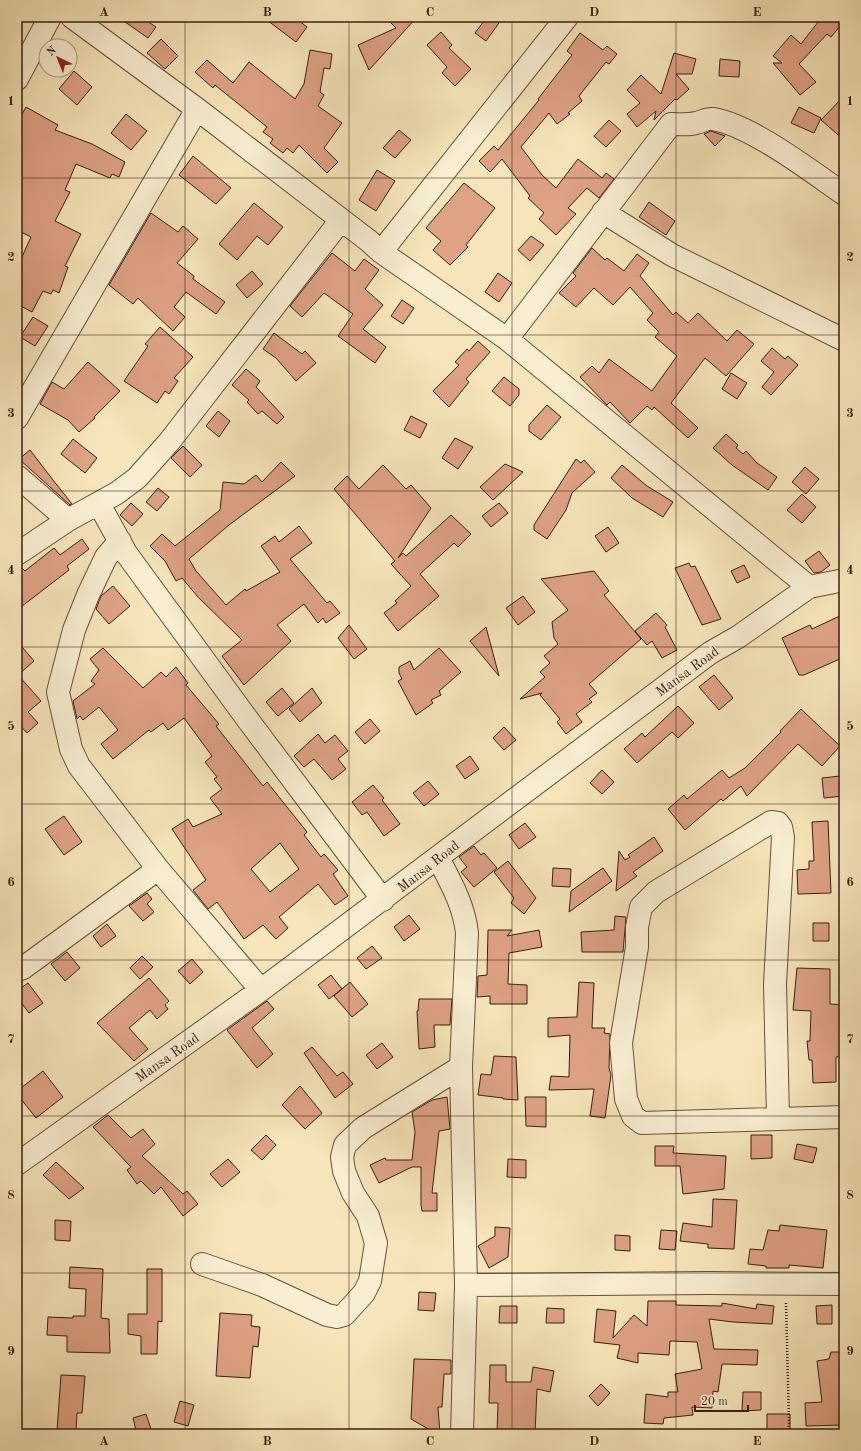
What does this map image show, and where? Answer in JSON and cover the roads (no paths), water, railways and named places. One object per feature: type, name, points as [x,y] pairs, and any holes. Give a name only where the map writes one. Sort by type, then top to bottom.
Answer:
[{"type":"street","points":[[17,78],[50,17]]},
{"type":"street","points":[[72,17],[197,109],[369,240],[381,252],[507,339],[809,587]]},
{"type":"street","points":[[381,252],[567,17]]},
{"type":"street","points":[[17,418],[197,109]]},
{"type":"street","points":[[507,339],[671,124],[696,123],[705,119],[713,119],[727,123],[786,154],[844,194]]},
{"type":"street","points":[[603,212],[672,255],[844,340]]},
{"type":"street","points":[[17,554],[68,520],[118,493],[137,478],[169,442],[342,220]]},
{"type":"street","points":[[17,476],[68,520]]},
{"type":"street","points":[[99,504],[126,553],[383,900]]},
{"type":"street","points":[[120,541],[106,557],[88,595],[74,630],[58,692],[71,749],[79,766],[158,869],[261,990]]},
{"type":"street","name":"Mansa Road","points":[[17,1164],[261,990],[383,900],[710,653],[738,637],[809,587],[844,580]]},
{"type":"street","points":[[778,1118],[775,984],[783,837],[781,827],[778,823],[771,822],[656,892],[641,906],[637,927],[637,947],[621,1043],[626,1099],[631,1112],[637,1120],[642,1122],[844,1117]]},
{"type":"street","points":[[438,858],[458,897],[465,918],[467,934],[461,1067],[466,1285],[462,1434]]},
{"type":"street","points":[[17,970],[23,968],[158,869]]},
{"type":"street","points":[[202,1264],[262,1285],[327,1315],[337,1317],[344,1315],[364,1293],[370,1281],[376,1243],[368,1216],[353,1192],[344,1171],[342,1157],[345,1145],[363,1128],[461,1067]]},
{"type":"street","points":[[466,1285],[844,1284]]}]
